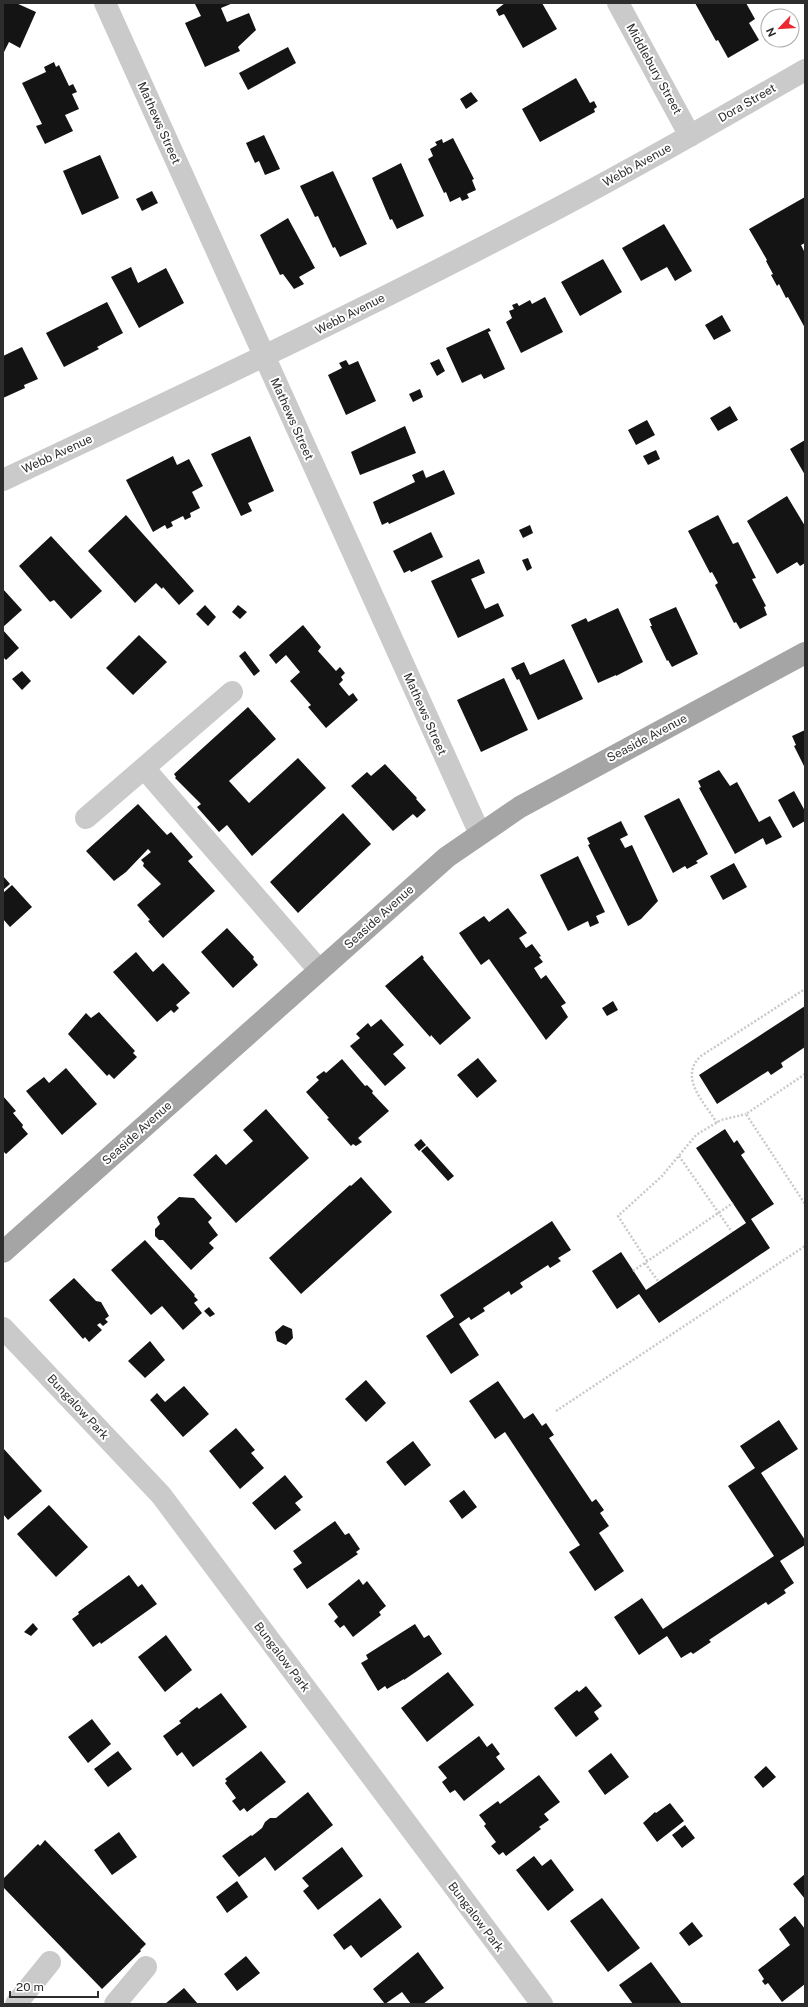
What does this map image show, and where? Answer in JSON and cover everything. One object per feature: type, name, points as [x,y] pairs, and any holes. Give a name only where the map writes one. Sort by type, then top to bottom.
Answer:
[{"type":"main road","name":"Seaside Avenue","points":[[3,1252],[447,857],[526,804],[805,653]]},
{"type":"street","name":"Mathews Street","points":[[106,3],[480,834]]},
{"type":"street","name":"Middlebury Street","points":[[618,3],[690,136]]},
{"type":"street","name":"Dora Street","points":[[690,136],[805,70]]},
{"type":"street","name":"Webb Avenue","points":[[3,480],[264,356],[516,230],[690,136]]},
{"type":"street","points":[[86,818],[232,692]]},
{"type":"street","points":[[144,768],[319,970]]},
{"type":"street","name":"Bungalow Park","points":[[3,1328],[161,1495],[542,2004]]},
{"type":"street","points":[[16,2004],[50,1962]]},
{"type":"street","points":[[115,2004],[146,1967]]},
{"type":"path","points":[[717,1122],[691,1080],[693,1065],[700,1056],[805,989]]},
{"type":"path","points":[[658,1282],[618,1216],[653,1185],[696,1135],[717,1122],[746,1114],[805,1074]]},
{"type":"path","points":[[746,1114],[805,1204]]},
{"type":"path","points":[[679,1156],[732,1232]]},
{"type":"path","points":[[633,1271],[733,1204]]},
{"type":"path","points":[[556,1411],[805,1246]]},
{"type":"building","points":[[3,3],[16,3],[36,12],[20,48],[9,42],[3,54]]},
{"type":"building","points":[[196,3],[233,3],[221,8],[227,22],[249,13],[256,30],[238,47],[240,51],[205,67],[185,23],[201,16],[195,4]]},
{"type":"building","points":[[505,3],[542,3],[557,29],[523,48],[504,14],[499,16],[496,10]]},
{"type":"building","points":[[695,3],[746,3],[755,19],[749,23],[759,40],[728,58],[718,40],[716,41]]},
{"type":"building","points":[[288,47],[296,63],[248,90],[239,73]]},
{"type":"building","points":[[54,62],[56,67],[59,65],[69,86],[73,84],[77,92],[72,94],[79,109],[65,115],[73,131],[45,144],[36,126],[42,124],[22,83],[46,72],[44,67]]},
{"type":"building","points":[[576,78],[590,103],[594,101],[597,107],[594,109],[595,112],[540,142],[522,109]]},
{"type":"building","points":[[471,92],[478,101],[466,109],[460,99]]},
{"type":"building","points":[[264,135],[280,169],[265,175],[259,161],[255,163],[246,143]]},
{"type":"building","points":[[453,138],[474,179],[472,180],[476,190],[467,194],[469,198],[462,201],[460,197],[450,202],[446,192],[444,193],[428,159],[433,156],[430,149],[437,145],[435,142],[442,139],[443,143]]},
{"type":"building","points":[[100,155],[119,198],[82,215],[63,171]]},
{"type":"building","points":[[401,163],[424,216],[397,229],[392,219],[390,220],[372,178]]},
{"type":"building","points":[[333,171],[367,244],[340,257],[335,247],[333,248],[318,216],[315,217],[300,186]]},
{"type":"building","points":[[152,191],[158,203],[142,211],[136,199]]},
{"type":"building","points":[[805,197],[805,243],[801,245],[805,253],[805,328],[788,297],[786,298],[779,284],[777,286],[771,275],[773,274],[766,261],[767,260],[749,229]]},
{"type":"building","points":[[288,218],[315,268],[299,277],[304,284],[294,289],[283,274],[280,275],[260,235]]},
{"type":"building","points":[[664,224],[692,271],[675,281],[667,267],[641,281],[622,248]]},
{"type":"building","points":[[603,259],[622,292],[580,316],[561,282]]},
{"type":"building","points":[[131,267],[138,283],[166,268],[184,303],[139,328],[111,277]]},
{"type":"building","points":[[545,297],[563,332],[521,353],[506,322],[512,318],[509,311],[514,309],[512,305],[517,303],[519,306],[530,300],[532,304]]},
{"type":"building","points":[[107,302],[123,333],[97,347],[99,349],[64,367],[46,333]]},
{"type":"building","points":[[722,315],[731,331],[714,340],[705,325]]},
{"type":"building","points":[[489,328],[491,331],[488,332],[505,369],[484,379],[481,374],[462,383],[446,348]]},
{"type":"building","points":[[22,347],[38,379],[24,385],[25,388],[3,398],[3,356]]},
{"type":"building","points":[[439,359],[445,371],[437,376],[430,363]]},
{"type":"building","points":[[346,360],[349,365],[358,361],[376,401],[346,415],[328,375],[342,368],[339,363]]},
{"type":"building","points":[[420,389],[423,397],[413,402],[409,394]]},
{"type":"building","points":[[730,406],[738,420],[718,431],[710,418]]},
{"type":"building","points":[[647,420],[655,435],[636,445],[628,430]]},
{"type":"building","points":[[405,426],[416,453],[360,475],[351,452]]},
{"type":"building","points":[[250,436],[274,491],[248,503],[252,511],[241,516],[211,454]]},
{"type":"building","points":[[805,440],[805,475],[790,449]]},
{"type":"building","points":[[656,450],[660,459],[648,465],[643,456]]},
{"type":"building","points":[[173,456],[177,465],[189,459],[203,486],[192,492],[200,508],[190,513],[191,517],[185,520],[183,516],[171,522],[173,526],[167,529],[165,525],[153,532],[126,480]]},
{"type":"building","points":[[423,470],[426,478],[444,470],[455,494],[389,524],[388,522],[382,525],[373,502],[415,482],[412,475]]},
{"type":"building","points":[[787,496],[805,526],[805,563],[800,566],[797,562],[777,574],[747,521]]},
{"type":"building","points":[[126,515],[194,591],[179,605],[163,587],[162,589],[156,583],[135,603],[88,551]]},
{"type":"building","points":[[718,515],[733,544],[738,542],[756,578],[752,579],[766,606],[764,607],[767,615],[740,629],[736,622],[734,623],[715,585],[718,583],[712,572],[710,573],[688,531]]},
{"type":"building","points":[[530,525],[533,533],[523,538],[519,530]]},
{"type":"building","points":[[431,532],[443,557],[411,572],[410,570],[404,573],[393,551]]},
{"type":"building","points":[[51,536],[102,591],[71,619],[54,600],[50,602],[19,566]]},
{"type":"building","points":[[528,558],[532,568],[527,571],[522,560]]},
{"type":"building","points":[[479,559],[485,573],[471,579],[485,609],[498,603],[504,616],[458,638],[431,581]]},
{"type":"building","points":[[3,589],[22,610],[3,627]]},
{"type":"building","points":[[205,605],[216,617],[208,626],[196,614]]},
{"type":"building","points":[[238,605],[247,612],[240,619],[232,612]]},
{"type":"building","points":[[676,607],[698,654],[672,667],[668,660],[667,661],[650,626],[652,626],[649,619]]},
{"type":"building","points":[[618,608],[643,662],[616,676],[598,683],[571,625],[586,618],[588,622]]},
{"type":"building","points":[[303,625],[321,647],[318,651],[336,671],[340,667],[345,673],[341,677],[343,680],[339,684],[349,696],[353,693],[358,700],[326,728],[308,707],[311,705],[290,681],[300,672],[286,655],[276,664],[269,655]]},
{"type":"building","points":[[3,630],[19,648],[6,660],[3,657]]},
{"type":"building","points":[[139,635],[167,662],[133,695],[106,668]]},
{"type":"building","points":[[245,651],[260,671],[254,676],[239,656]]},
{"type":"building","points":[[564,659],[583,699],[538,720],[519,679],[517,680],[511,668],[524,662],[530,675]]},
{"type":"building","points":[[22,671],[31,681],[22,690],[12,679]]},
{"type":"building","points":[[504,678],[528,730],[481,752],[457,700]]},
{"type":"building","points":[[248,707],[276,739],[229,781],[249,803],[298,758],[326,788],[252,856],[227,825],[219,832],[197,807],[201,804],[175,778],[176,777],[174,774]]},
{"type":"building","points":[[805,730],[805,768],[794,746],[796,745],[792,736]]},
{"type":"building","points":[[385,764],[417,798],[416,799],[426,810],[417,818],[413,814],[393,831],[351,786],[367,772],[371,776]]},
{"type":"building","points":[[719,770],[730,786],[737,782],[759,822],[770,816],[782,837],[766,845],[763,838],[735,854],[699,788],[701,787],[698,781]]},
{"type":"building","points":[[794,791],[805,811],[805,821],[793,828],[778,800]]},
{"type":"building","points":[[679,798],[708,854],[696,861],[698,863],[687,869],[685,866],[673,873],[644,816]]},
{"type":"building","points":[[138,804],[167,835],[171,832],[193,857],[188,861],[215,891],[163,938],[148,921],[150,920],[137,905],[161,884],[143,866],[144,863],[141,860],[151,852],[148,849],[126,872],[114,881],[86,851]]},
{"type":"building","points":[[343,813],[371,844],[298,913],[270,882]]},
{"type":"building","points":[[621,821],[628,835],[620,839],[625,848],[632,845],[658,901],[641,919],[628,926],[588,845],[590,844],[587,838]]},
{"type":"building","points":[[578,856],[605,912],[596,916],[599,923],[590,927],[588,921],[568,931],[540,875]]},
{"type":"building","points":[[734,863],[747,887],[723,900],[710,876]]},
{"type":"building","points":[[3,876],[10,884],[3,890]]},
{"type":"building","points":[[12,885],[32,907],[10,927],[3,919],[3,893]]},
{"type":"building","points":[[508,908],[527,933],[519,938],[526,948],[532,944],[541,956],[539,957],[543,962],[534,968],[541,979],[546,975],[566,1003],[561,1006],[568,1017],[546,1040],[489,959],[481,965],[459,933],[484,916],[489,922]]},
{"type":"building","points":[[227,928],[254,957],[253,959],[258,965],[233,988],[201,952]]},
{"type":"building","points":[[136,952],[153,972],[163,963],[190,993],[176,1005],[179,1008],[174,1013],[171,1010],[157,1022],[113,972]]},
{"type":"building","points":[[422,955],[424,958],[423,959],[471,1018],[440,1045],[431,1035],[430,1037],[385,986]]},
{"type":"building","points":[[613,1001],[618,1010],[607,1016],[602,1008]]},
{"type":"building","points":[[805,1006],[805,1047],[781,1063],[783,1067],[771,1075],[768,1071],[717,1104],[699,1075]]},
{"type":"building","points":[[99,1012],[135,1051],[133,1053],[137,1057],[114,1079],[109,1074],[107,1076],[68,1034],[86,1013],[91,1018]]},
{"type":"building","points":[[381,1019],[404,1045],[393,1054],[406,1068],[385,1086],[350,1046],[360,1038],[356,1034],[368,1023],[371,1027]]},
{"type":"building","points":[[478,1058],[497,1081],[477,1098],[457,1075]]},
{"type":"building","points":[[342,1059],[365,1086],[367,1085],[373,1091],[372,1093],[389,1111],[358,1138],[362,1142],[356,1146],[353,1144],[351,1146],[306,1092],[319,1080],[316,1077],[324,1071],[326,1073]]},
{"type":"building","points":[[66,1068],[97,1104],[62,1135],[26,1091],[44,1077],[49,1083]]},
{"type":"building","points":[[3,1096],[16,1111],[13,1113],[28,1134],[6,1154],[3,1151]]},
{"type":"building","points":[[266,1109],[309,1158],[236,1223],[193,1175],[216,1154],[226,1165],[253,1141],[243,1130]]},
{"type":"building","points":[[725,1129],[734,1143],[737,1140],[745,1152],[741,1155],[774,1204],[751,1219],[770,1248],[659,1323],[639,1294],[617,1309],[592,1271],[621,1252],[646,1290],[746,1223],[696,1148]]},
{"type":"building","points":[[421,1139],[426,1145],[419,1151],[414,1145]]},
{"type":"building","points":[[427,1146],[454,1176],[448,1181],[421,1151]]},
{"type":"building","points":[[361,1177],[392,1212],[301,1294],[269,1258],[350,1185],[351,1186]]},
{"type":"building","points":[[179,1197],[194,1198],[212,1218],[208,1222],[218,1235],[209,1243],[214,1248],[191,1270],[163,1240],[159,1240],[155,1236],[155,1229],[160,1224],[157,1217]]},
{"type":"building","points":[[552,1221],[571,1250],[558,1258],[561,1261],[550,1268],[548,1265],[520,1283],[523,1287],[511,1295],[509,1291],[483,1308],[485,1311],[471,1320],[469,1317],[459,1324],[479,1355],[451,1374],[426,1336],[454,1317],[440,1295]]},
{"type":"building","points":[[145,1240],[198,1300],[194,1303],[202,1313],[183,1330],[162,1306],[151,1315],[111,1270]]},
{"type":"building","points":[[74,1278],[96,1301],[101,1302],[109,1316],[105,1319],[108,1322],[103,1326],[100,1323],[97,1325],[102,1330],[89,1342],[85,1337],[83,1339],[49,1300]]},
{"type":"building","points":[[209,1307],[215,1314],[210,1317],[204,1311]]},
{"type":"building","points":[[283,1325],[292,1329],[293,1338],[286,1345],[277,1341],[275,1332]]},
{"type":"building","points":[[150,1341],[165,1360],[145,1378],[128,1361]]},
{"type":"building","points":[[366,1380],[386,1403],[366,1422],[345,1399]]},
{"type":"building","points":[[498,1381],[524,1419],[533,1413],[542,1426],[546,1423],[554,1435],[549,1438],[592,1502],[596,1499],[604,1510],[600,1513],[609,1526],[599,1533],[624,1571],[595,1591],[569,1552],[580,1545],[505,1432],[495,1439],[469,1401]]},
{"type":"building","points":[[184,1386],[209,1414],[183,1437],[150,1400],[157,1393],[165,1402]]},
{"type":"building","points":[[779,1420],[798,1449],[761,1473],[805,1540],[805,1545],[780,1561],[794,1583],[784,1590],[786,1593],[768,1605],[766,1602],[709,1640],[711,1642],[693,1654],[691,1652],[681,1658],[667,1636],[639,1655],[614,1617],[642,1598],[663,1629],[774,1556],[728,1486],[755,1468],[740,1446]]},
{"type":"building","points":[[236,1428],[255,1450],[251,1453],[264,1468],[240,1489],[209,1451]]},
{"type":"building","points":[[413,1441],[431,1465],[405,1486],[386,1462]]},
{"type":"building","points":[[3,1448],[42,1491],[8,1520],[3,1514]]},
{"type":"building","points":[[285,1475],[303,1497],[295,1503],[301,1510],[275,1530],[252,1503]]},
{"type":"building","points":[[464,1490],[477,1507],[462,1519],[449,1501]]},
{"type":"building","points":[[49,1505],[88,1547],[56,1577],[17,1534]]},
{"type":"building","points":[[335,1521],[345,1535],[349,1533],[360,1549],[356,1552],[358,1554],[307,1589],[293,1569],[302,1563],[293,1551]]},
{"type":"building","points":[[129,1575],[138,1587],[142,1584],[157,1604],[101,1644],[100,1642],[93,1647],[72,1619],[79,1614],[78,1612]]},
{"type":"building","points":[[359,1579],[363,1585],[367,1581],[386,1606],[379,1612],[381,1615],[353,1637],[344,1625],[340,1628],[334,1621],[338,1617],[328,1604]]},
{"type":"building","points":[[33,1623],[38,1629],[31,1636],[24,1632]]},
{"type":"building","points":[[415,1624],[424,1638],[429,1635],[442,1654],[404,1680],[387,1689],[385,1686],[378,1691],[361,1663],[368,1659],[366,1655]]},
{"type":"building","points":[[166,1635],[192,1670],[165,1692],[138,1657]]},
{"type":"building","points":[[448,1672],[474,1705],[427,1742],[401,1708]]},
{"type":"building","points":[[586,1686],[602,1706],[594,1712],[599,1719],[576,1737],[554,1708],[577,1690],[579,1692]]},
{"type":"building","points":[[221,1693],[247,1727],[193,1767],[182,1752],[177,1756],[163,1736],[181,1723],[179,1721],[197,1707],[199,1709]]},
{"type":"building","points":[[92,1719],[111,1744],[88,1763],[68,1737]]},
{"type":"building","points":[[479,1736],[487,1747],[492,1743],[500,1754],[496,1757],[505,1769],[464,1801],[455,1790],[450,1793],[442,1782],[447,1778],[438,1767]]},
{"type":"building","points":[[118,1751],[132,1769],[108,1787],[94,1769]]},
{"type":"building","points":[[261,1751],[286,1782],[247,1812],[244,1808],[240,1811],[232,1801],[236,1798],[225,1783],[227,1781],[225,1779]]},
{"type":"building","points":[[611,1753],[629,1777],[605,1795],[588,1771]]},
{"type":"building","points":[[766,1766],[776,1777],[763,1788],[754,1777]]},
{"type":"building","points":[[539,1775],[560,1802],[544,1814],[549,1820],[539,1827],[541,1829],[506,1856],[503,1852],[499,1855],[491,1846],[496,1842],[484,1826],[486,1824],[479,1815],[498,1801],[500,1804]]},
{"type":"building","points":[[308,1792],[333,1825],[275,1871],[265,1857],[239,1877],[222,1856],[251,1835],[252,1836],[262,1828],[265,1822],[270,1818],[276,1818]]},
{"type":"building","points":[[670,1803],[684,1821],[657,1842],[643,1823],[655,1812],[656,1813]]},
{"type":"building","points":[[685,1825],[695,1838],[682,1848],[672,1835]]},
{"type":"building","points":[[119,1832],[137,1857],[112,1875],[94,1850]]},
{"type":"building","points":[[45,1840],[146,1944],[140,1950],[141,1951],[102,1989],[3,1887],[3,1879],[38,1844],[40,1846]]},
{"type":"building","points":[[342,1847],[363,1876],[318,1910],[303,1891],[309,1886],[302,1878]]},
{"type":"building","points":[[534,1856],[542,1866],[551,1859],[574,1890],[548,1911],[516,1870]]},
{"type":"building","points":[[805,1874],[805,1899],[793,1884]]},
{"type":"building","points":[[237,1881],[248,1897],[227,1913],[216,1897]]},
{"type":"building","points":[[380,1898],[402,1927],[361,1958],[351,1945],[344,1950],[333,1935]]},
{"type":"building","points":[[602,1898],[640,1948],[608,1972],[570,1921]]},
{"type":"building","points":[[795,1916],[805,1929],[805,1984],[782,2002],[768,1983],[765,1985],[762,1981],[764,1979],[758,1970],[790,1945],[779,1929]]},
{"type":"building","points":[[692,1922],[703,1936],[689,1946],[679,1933]]},
{"type":"building","points":[[418,1952],[444,1988],[423,2004],[411,2004],[402,1992],[385,2004],[373,1989]]},
{"type":"building","points":[[246,1956],[260,1973],[237,1991],[224,1974]]},
{"type":"building","points":[[651,1962],[682,2004],[633,2004],[619,1985]]},
{"type":"building","points":[[184,1988],[198,2004],[165,2004]]}]
